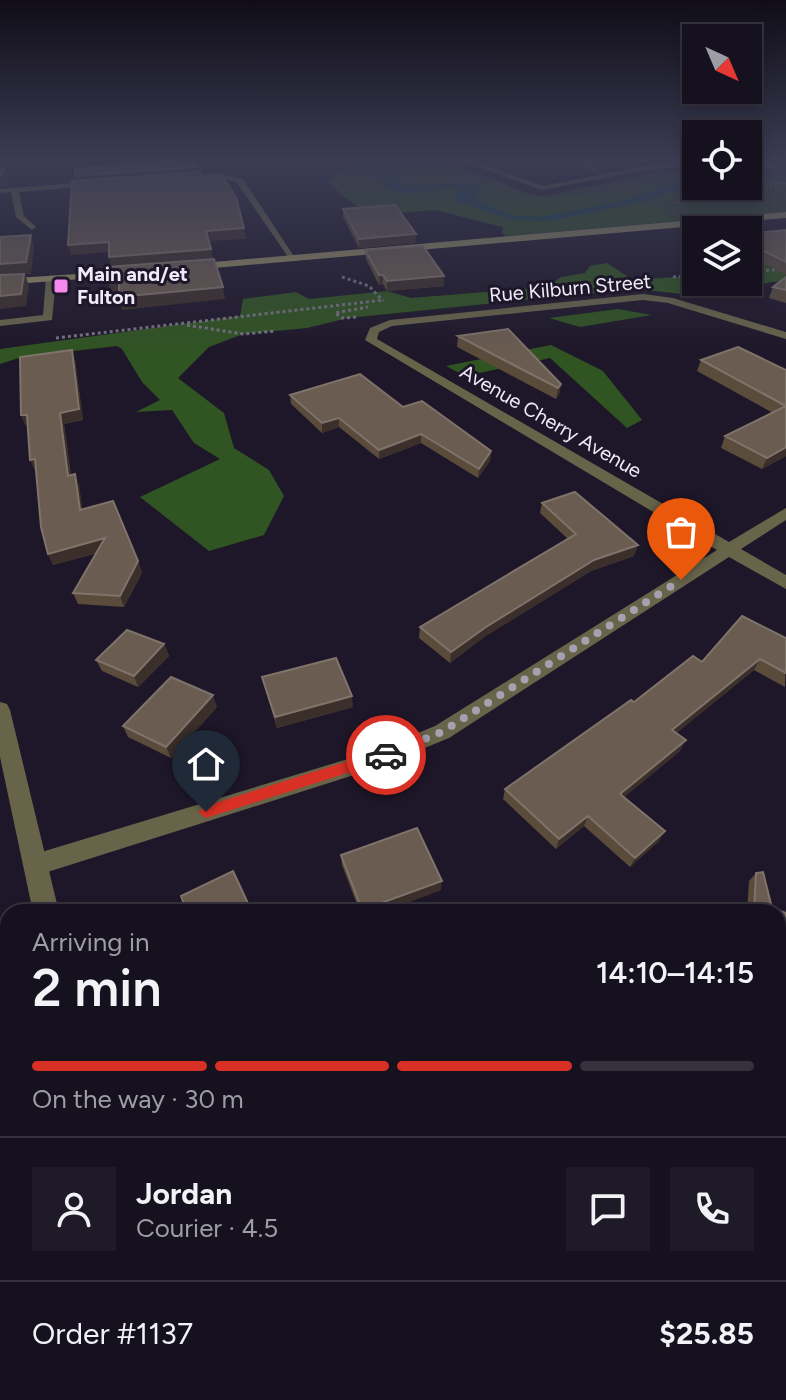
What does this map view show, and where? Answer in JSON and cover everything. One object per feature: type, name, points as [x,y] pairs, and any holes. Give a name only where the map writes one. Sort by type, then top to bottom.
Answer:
[{"type":"main road","points":[[184,268],[693,223]]},
{"type":"main road","points":[[0,282],[154,270]]},
{"type":"street","points":[[28,223],[32,227]]},
{"type":"street","points":[[269,223],[294,259]]},
{"type":"street","points":[[0,323],[48,318],[51,278]]},
{"type":"street","name":"Rue Kilburn Street","points":[[377,346],[371,340],[371,333],[390,323],[643,297],[669,300],[786,336]]},
{"type":"street","name":"Avenue Cherry Avenue","points":[[377,346],[786,583]]},
{"type":"street","points":[[35,865],[376,759],[442,732],[786,513]]},
{"type":"street","points":[[0,710],[44,904]]},
{"type":"path","points":[[762,271],[786,269]]},
{"type":"path","points":[[334,275],[369,286],[383,300]]},
{"type":"path","points":[[662,278],[682,276]]},
{"type":"path","points":[[45,340],[397,299]]},
{"type":"path","points":[[178,323],[243,334],[276,331]]},
{"type":"shaded area","points":[[489,223],[682,223],[682,225],[506,242],[503,227]]},
{"type":"green space","points":[[489,223],[643,223],[502,234],[503,227]]},
{"type":"green space","points":[[786,260],[786,283],[762,285],[762,263]]},
{"type":"green space","points":[[607,263],[633,280],[682,277],[682,293],[634,289],[348,318],[307,328],[243,334],[209,347],[178,378],[224,413],[234,448],[269,470],[284,496],[264,535],[209,551],[140,497],[220,459],[194,443],[172,410],[136,412],[160,400],[142,382],[122,349],[117,346],[22,357],[0,364],[0,349],[240,316],[243,299],[296,292],[309,299],[387,291],[411,298],[547,287],[561,277],[585,273],[590,266]]},
{"type":"green space","points":[[618,309],[652,315],[580,327],[549,318]]},
{"type":"green space","points":[[551,345],[603,371],[642,420],[627,428],[550,358],[465,376],[446,366]]},
{"type":"building","points":[[69,223],[243,223],[244,228],[206,231],[211,249],[109,257],[109,242],[68,245]]},
{"type":"building","points":[[351,223],[408,223],[416,234],[359,239]]},
{"type":"building","points":[[786,230],[786,262],[762,250],[762,233]]},
{"type":"building","points":[[31,235],[26,262],[0,264],[0,237]]},
{"type":"building","points":[[423,246],[444,276],[387,281],[379,275],[365,250]]},
{"type":"building","points":[[214,259],[223,287],[119,297],[119,281],[108,282],[108,267]]},
{"type":"building","points":[[24,274],[21,294],[0,296],[0,275]]},
{"type":"building","points":[[786,277],[786,290],[773,287]]},
{"type":"building","points":[[508,329],[561,384],[558,388],[458,336]]},
{"type":"building","points":[[738,347],[786,370],[786,406],[701,360]]},
{"type":"building","points":[[72,350],[79,409],[60,413],[68,476],[75,474],[80,510],[113,501],[138,561],[120,596],[73,593],[105,538],[48,554],[41,527],[35,459],[30,460],[27,415],[21,415],[20,357]]},
{"type":"building","points":[[360,374],[403,407],[422,401],[491,451],[479,469],[421,434],[379,450],[339,418],[322,423],[290,395]]},
{"type":"building","points":[[786,406],[786,447],[767,458],[725,436]]},
{"type":"building","points":[[575,492],[638,545],[594,560],[451,652],[420,627],[576,534],[542,503]]},
{"type":"building","points":[[742,616],[786,638],[786,673],[760,659],[672,730],[686,740],[620,794],[665,831],[635,858],[588,816],[559,839],[505,789],[631,700],[634,702],[693,656],[702,662]]},
{"type":"building","points":[[127,630],[164,644],[134,676],[96,660]]},
{"type":"building","points":[[336,658],[352,696],[275,717],[262,677]]},
{"type":"building","points":[[171,677],[213,695],[166,747],[123,726]]},
{"type":"building","points":[[417,828],[442,881],[379,904],[360,904],[341,855]]},
{"type":"building","points":[[233,871],[248,904],[184,904],[181,896]]},
{"type":"building","points":[[763,872],[771,904],[754,904],[756,873]]},
{"type":"way so far","points":[[386,755],[442,732],[496,700],[681,580]]},
{"type":"place","name":"Main and/et Fulton","points":[[61,286]]},
{"type":"route","points":[[206,812],[386,755]]}]
